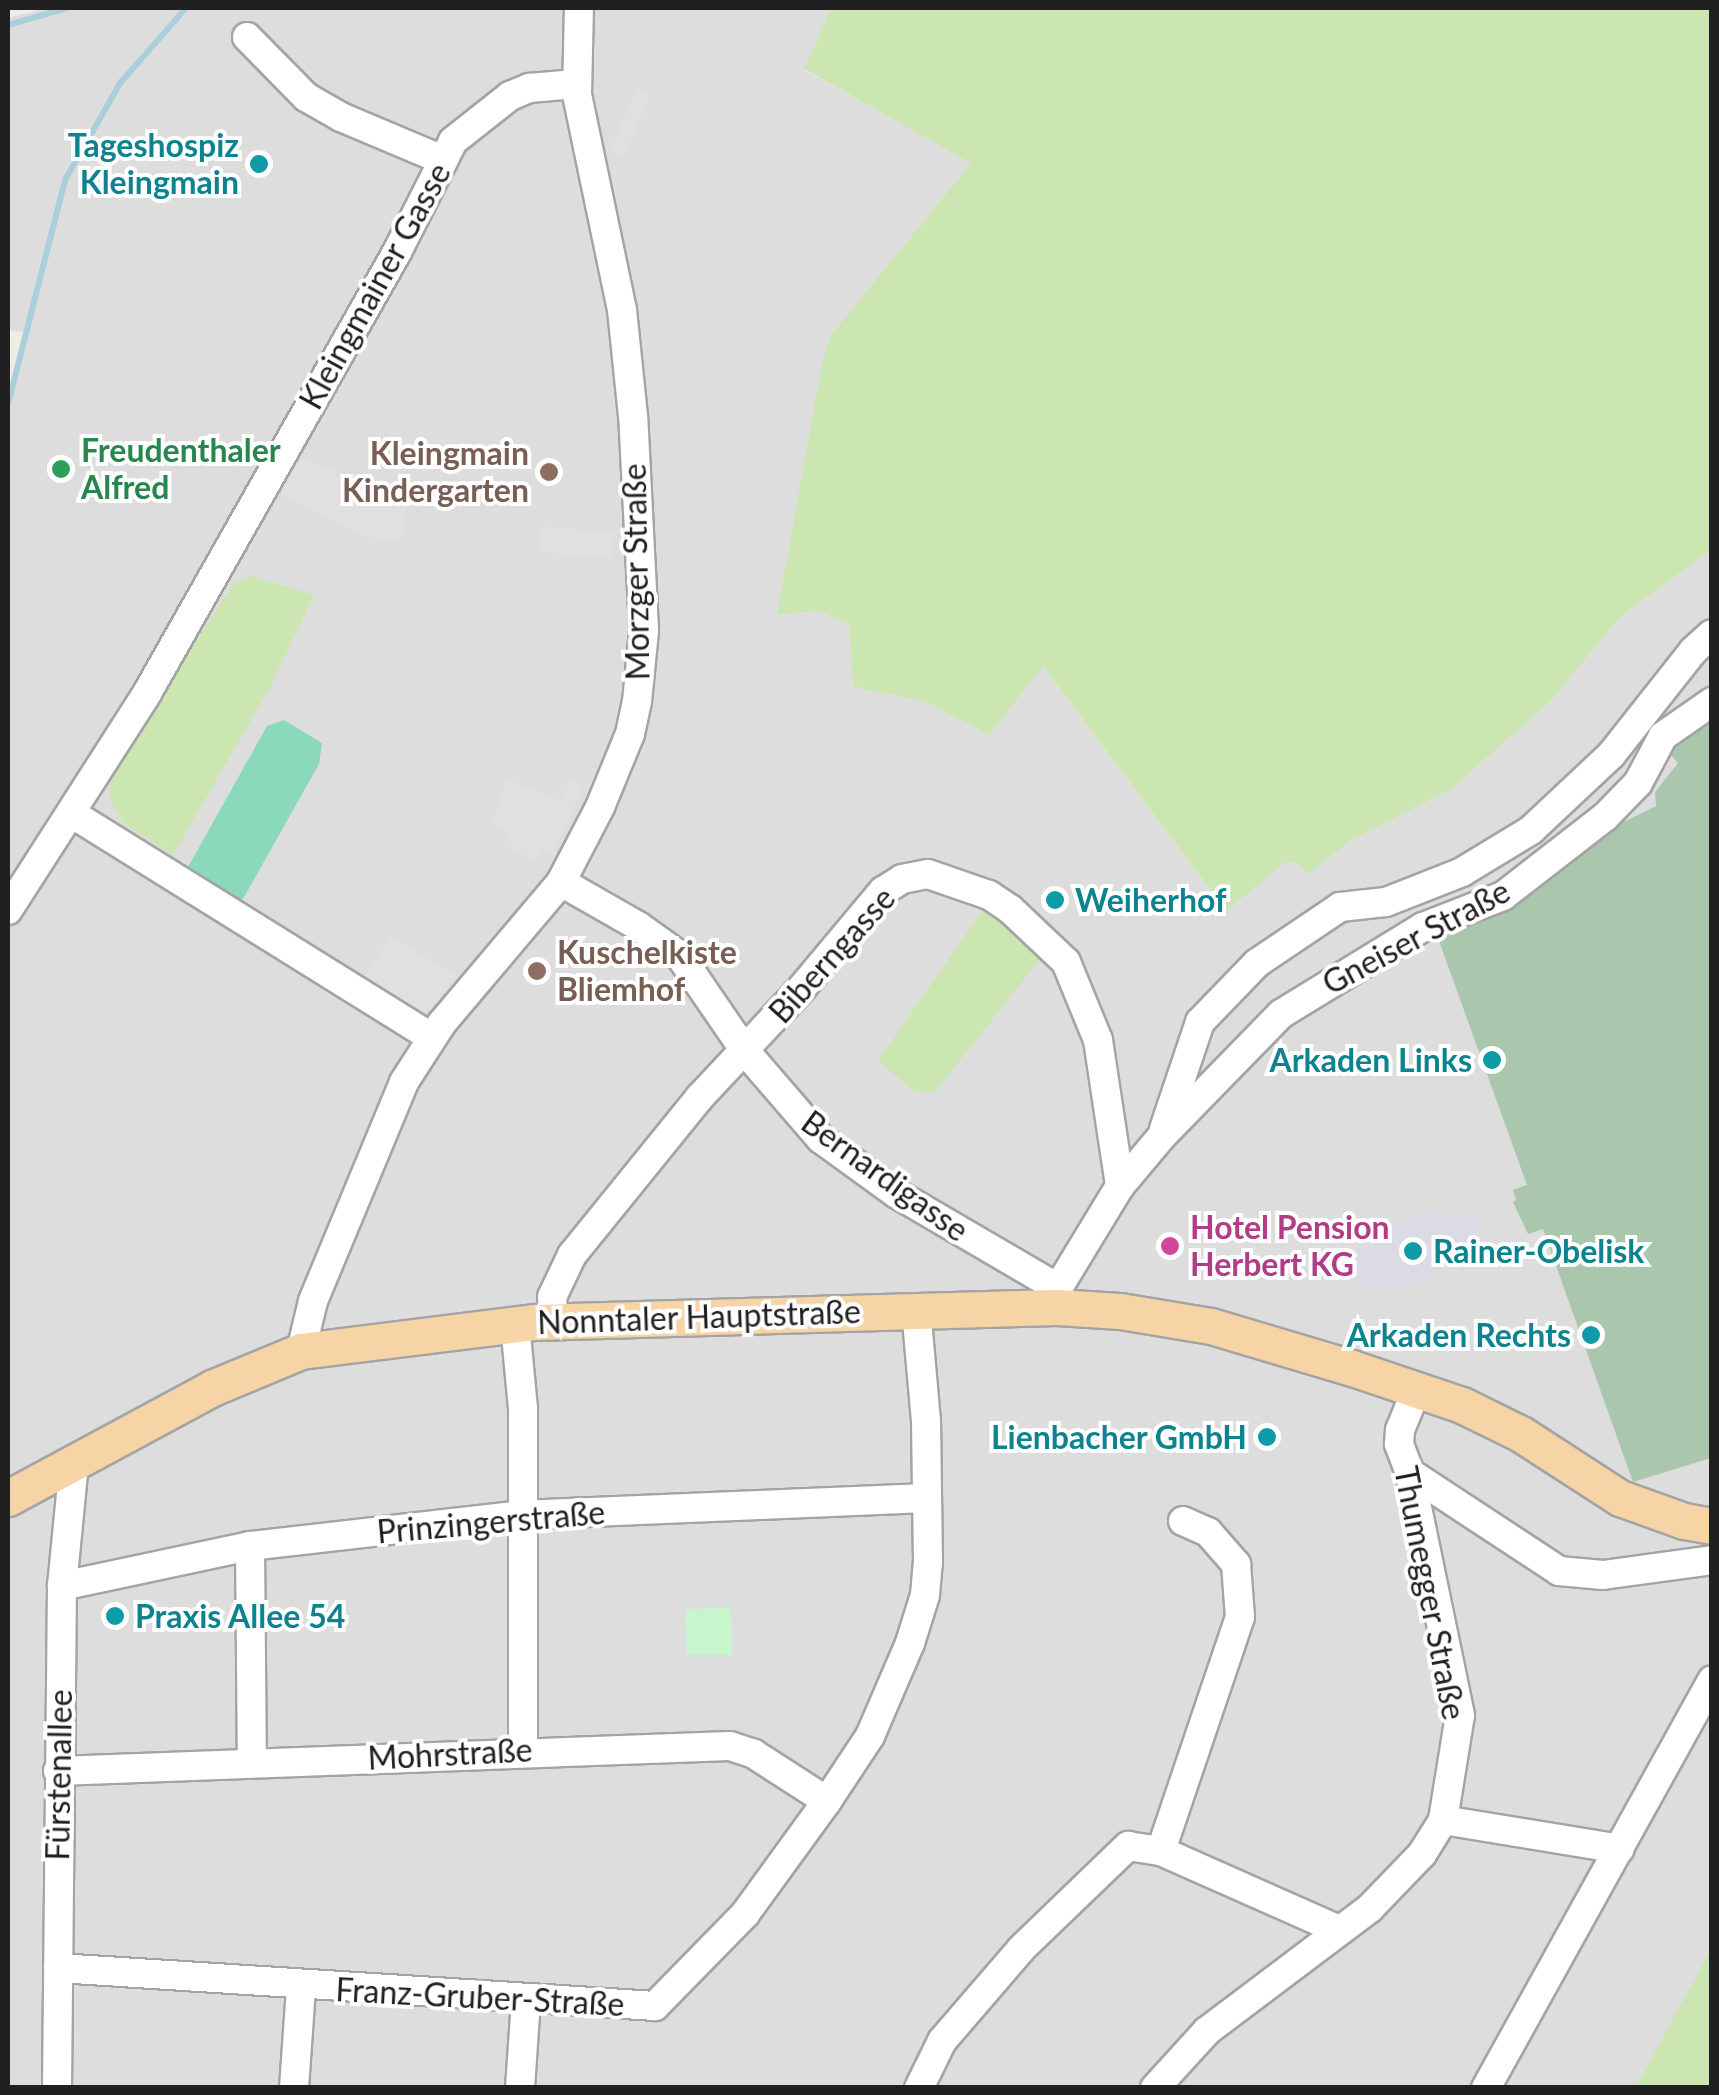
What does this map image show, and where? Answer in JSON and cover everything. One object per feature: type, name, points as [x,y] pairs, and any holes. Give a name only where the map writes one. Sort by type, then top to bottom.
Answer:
[{"type":"main road","name":"Nonntaler Hauptstraße","points":[[8,1498],[212,1388],[301,1351],[553,1321],[916,1309],[1057,1298],[1240,1332],[1462,1405],[1521,1434],[1620,1498],[1684,1522],[1712,1526]]},
{"type":"street","name":"Morzger Straße","points":[[301,1351],[309,1312],[381,1132],[432,1037],[561,882],[600,807],[630,734],[644,630],[627,346],[576,84],[580,8]]},
{"type":"street","points":[[247,36],[306,97],[341,117],[443,160]]},
{"type":"street","name":"Kleingmainer Gasse","points":[[8,910],[146,694],[397,252],[453,141],[510,96],[529,88],[576,84]]},
{"type":"street","name":"Gneiser Straße","points":[[1162,1136],[1200,1022],[1258,963],[1340,907],[1386,902],[1462,872],[1530,830],[1611,755],[1693,650],[1712,634]]},
{"type":"street","name":"Gneiser Straße","points":[[1057,1298],[1120,1186],[1162,1136],[1301,999],[1423,928],[1503,896],[1604,817],[1638,783],[1663,736],[1712,702]]},
{"type":"street","points":[[70,813],[432,1037]]},
{"type":"street","name":"Biberngasse","points":[[553,1321],[552,1297],[572,1255],[700,1097],[745,1051],[883,891],[902,879],[928,874],[952,879],[1010,909],[1066,962],[1078,983],[1098,1040],[1120,1186]]},
{"type":"street","name":"Bernardigasse","points":[[561,882],[638,926],[680,956],[745,1051],[821,1139],[1057,1298]]},
{"type":"street","name":"Franz-Gruber-Straße","points":[[58,1968],[301,1987],[655,2006],[744,1914],[827,1802],[870,1736],[910,1643],[925,1595],[926,1420],[916,1309]]},
{"type":"street","points":[[516,1324],[523,1406],[523,1751]]},
{"type":"street","name":"Thumegger Straße","points":[[1155,2088],[1207,2031],[1397,1882],[1443,1820],[1460,1716],[1410,1473],[1400,1444],[1400,1430],[1416,1391]]},
{"type":"street","name":"Fürstenallee","points":[[57,2088],[62,1586],[74,1462]]},
{"type":"street","points":[[1410,1473],[1559,1571],[1592,1575],[1712,1560]]},
{"type":"street","name":"Prinzingerstraße","points":[[62,1586],[250,1546],[522,1515],[925,1498]]},
{"type":"street","points":[[1161,1851],[1240,1618],[1236,1564],[1208,1532],[1183,1522]]},
{"type":"street","points":[[250,1546],[252,1762]]},
{"type":"street","points":[[1486,2088],[1712,1680]]},
{"type":"street","name":"Mohrstraße","points":[[58,1772],[523,1751],[730,1746],[754,1754],[827,1802]]},
{"type":"street","points":[[1443,1820],[1620,1848]]},
{"type":"street","points":[[919,2088],[942,2041],[1022,1949],[1128,1846],[1161,1851],[1340,1930]]},
{"type":"street","name":"Franz-Gruber-Straße","points":[[294,2088],[301,1987]]},
{"type":"street","points":[[520,2088],[526,2000]]},
{"type":"shaded area","points":[[47,8],[831,8],[804,70],[972,162],[830,336],[778,615],[818,611],[849,624],[853,687],[926,702],[989,735],[1042,665],[1225,910],[1282,865],[1295,860],[1308,873],[1350,841],[1450,790],[1550,702],[1621,616],[1711,550],[1712,1949],[1636,2087],[8,2087],[8,392],[24,332],[8,330],[8,18]]},
{"type":"shaded area","points":[[637,88],[650,94],[624,157],[610,152]]},
{"type":"shaded area","points":[[300,459],[342,472],[341,480],[406,504],[402,539],[367,537],[282,495]]},
{"type":"shaded area","points":[[542,526],[614,533],[612,559],[540,552]]},
{"type":"shaded area","points":[[508,779],[561,801],[570,780],[583,785],[553,854],[541,848],[535,860],[502,844],[508,832],[493,824]]},
{"type":"shaded area","points":[[388,935],[457,976],[427,1012],[419,1014],[380,992],[364,977],[378,959]]},
{"type":"shaded area","points":[[1434,1211],[1471,1215],[1480,1227],[1478,1242],[1461,1260],[1425,1281],[1387,1290],[1357,1287],[1348,1279],[1346,1261],[1367,1239],[1397,1221]]},
{"type":"green space","points":[[831,8],[1711,8],[1711,550],[1621,616],[1550,702],[1450,790],[1350,841],[1308,874],[1295,861],[1282,865],[1226,911],[1043,666],[989,735],[926,702],[853,687],[849,624],[818,611],[777,615],[821,370],[830,336],[971,163],[804,69]]},
{"type":"green space","points":[[251,576],[314,595],[269,689],[173,855],[123,823],[110,799],[110,783],[131,743],[234,583]]},
{"type":"green space","points":[[1711,714],[1711,1458],[1633,1482],[1543,1229],[1528,1234],[1513,1202],[1513,1190],[1527,1185],[1435,930],[1587,840],[1656,806],[1655,792],[1678,763],[1664,747]]},
{"type":"green space","points":[[284,720],[322,743],[319,764],[243,899],[228,904],[183,876],[267,726]]},
{"type":"green space","points":[[984,908],[1045,953],[935,1092],[914,1091],[878,1061]]},
{"type":"green space","points":[[731,1608],[732,1655],[687,1655],[685,1609]]},
{"type":"green space","points":[[1711,1949],[1711,2087],[1636,2087]]},
{"type":"waterway","points":[[8,25],[67,8]]},
{"type":"waterway","points":[[8,404],[65,180],[121,82],[186,8]]},
{"type":"place","name":"Tageshospiz Kleingmain","points":[[259,164]]},
{"type":"place","name":"Freudenthaler Alfred","points":[[61,469]]},
{"type":"place","name":"Kleingmain Kindergarten","points":[[549,472]]},
{"type":"place","name":"Weiherhof","points":[[1055,900]]},
{"type":"place","name":"Kuschelkiste Bliemhof","points":[[537,971]]},
{"type":"place","name":"Arkaden Links","points":[[1492,1060]]},
{"type":"place","name":"Hotel Pension Herbert KG","points":[[1170,1246]]},
{"type":"place","name":"Rainer-Obelisk","points":[[1413,1251]]},
{"type":"place","name":"Arkaden Rechts","points":[[1591,1335]]},
{"type":"place","name":"Lienbacher GmbH","points":[[1267,1437]]},
{"type":"place","name":"Praxis Allee 54","points":[[115,1616]]}]
